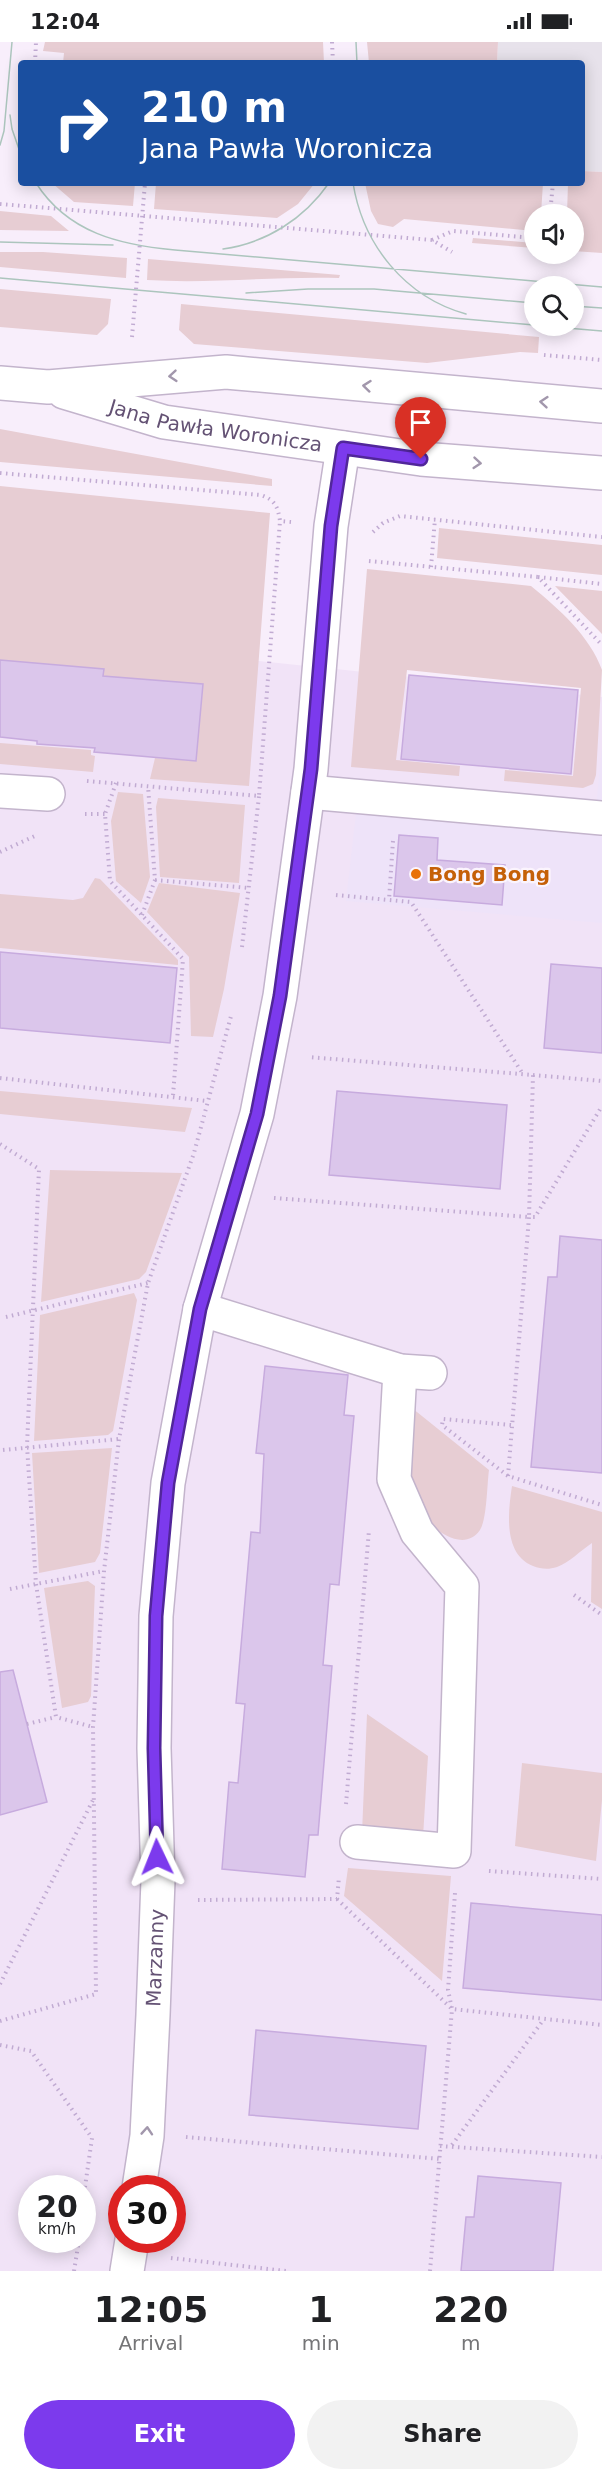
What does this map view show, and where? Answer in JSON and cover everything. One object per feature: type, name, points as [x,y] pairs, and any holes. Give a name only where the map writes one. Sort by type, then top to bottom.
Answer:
[{"type":"street","name":"Jana Pawła Woronicza","points":[[0,383],[48,387],[226,372],[602,406]]},
{"type":"street","name":"Jana Pawła Woronicza","points":[[48,387],[164,422],[421,459],[602,473]]},
{"type":"street","name":"Marzanny","points":[[141,2175],[147,2136],[157,1891],[154,1748],[156,1616],[168,1483],[200,1309],[246,1156],[268,1064],[280,996],[308,792],[331,526],[343,448]]},
{"type":"street","points":[[0,791],[48,794]]},
{"type":"street","points":[[308,792],[602,818]]},
{"type":"street","points":[[200,1309],[410,1378],[394,1479],[417,1532],[462,1586],[454,1851],[349,1855]]},
{"type":"street","points":[[127,2271],[130,2253]]},
{"type":"path","points":[[34,60],[36,42]]},
{"type":"path","points":[[332,42],[333,60]]},
{"type":"path","points":[[132,337],[145,186]]},
{"type":"path","points":[[551,204],[553,186]]},
{"type":"path","points":[[0,204],[432,240],[452,252]]},
{"type":"path","points":[[432,240],[453,231],[524,236]]},
{"type":"path","points":[[544,355],[602,360]]},
{"type":"path","points":[[0,473],[261,495],[271,499],[278,508],[280,521],[259,796],[241,954]]},
{"type":"path","points":[[369,536],[383,523],[400,516],[602,537]]},
{"type":"path","points":[[431,567],[435,519]]},
{"type":"path","points":[[280,521],[299,523]]},
{"type":"path","points":[[359,560],[602,584]]},
{"type":"path","points":[[538,577],[602,645]]},
{"type":"path","points":[[81,780],[259,796]]},
{"type":"path","points":[[116,783],[105,814],[110,881],[183,959],[172,1096]]},
{"type":"path","points":[[142,915],[155,880],[148,786]]},
{"type":"path","points":[[389,900],[396,800]]},
{"type":"path","points":[[392,851],[398,852]]},
{"type":"path","points":[[155,880],[249,888]]},
{"type":"path","points":[[331,895],[411,902],[523,1074]]},
{"type":"path","points":[[0,1078],[207,1101],[233,1009]]},
{"type":"path","points":[[304,1057],[602,1081]]},
{"type":"path","points":[[508,1476],[529,1216],[534,1075]]},
{"type":"path","points":[[265,1197],[535,1217],[602,1106]]},
{"type":"path","points":[[0,1144],[39,1169],[27,1446],[36,1584],[56,1717]]},
{"type":"path","points":[[6,1317],[148,1283]]},
{"type":"path","points":[[410,1378],[443,1419],[512,1425]]},
{"type":"path","points":[[443,1419],[442,1425],[508,1476],[602,1505]]},
{"type":"path","points":[[3,1450],[119,1439]]},
{"type":"path","points":[[346,1807],[370,1521]]},
{"type":"path","points":[[10,1589],[104,1571]]},
{"type":"path","points":[[574,1595],[602,1615]]},
{"type":"path","points":[[27,1724],[56,1717],[93,1727]]},
{"type":"path","points":[[0,1984],[93,1799]]},
{"type":"path","points":[[337,1899],[349,1855]]},
{"type":"path","points":[[479,1871],[602,1879]]},
{"type":"path","points":[[430,2271],[452,2009],[448,1990],[455,1891]]},
{"type":"path","points":[[188,1900],[337,1899],[452,2009],[602,2025]]},
{"type":"path","points":[[451,2146],[544,2019]]},
{"type":"path","points":[[0,2045],[31,2051],[92,2138],[87,2175]]},
{"type":"path","points":[[176,2136],[440,2159]]},
{"type":"path","points":[[441,2146],[602,2157]]},
{"type":"path","points":[[74,2271],[76,2253]]},
{"type":"path","points":[[163,2257],[286,2271]]},
{"type":"shaded area","points":[[45,42],[323,42],[324,60],[63,60],[64,53],[43,51]]},
{"type":"shaded area","points":[[367,42],[498,42],[497,60],[369,60]]},
{"type":"shaded area","points":[[498,42],[602,42],[602,172],[585,171],[585,60],[497,60]]},
{"type":"shaded area","points":[[585,171],[602,172],[602,253],[584,252],[584,204],[567,204],[568,186],[585,186]]},
{"type":"shaded area","points":[[55,186],[135,186],[133,206],[74,202]]},
{"type":"shaded area","points":[[156,186],[313,186],[298,204],[277,218],[154,209]]},
{"type":"shaded area","points":[[366,186],[543,186],[542,204],[524,204],[524,230],[404,219],[393,227],[378,224],[371,211]]},
{"type":"shaded area","points":[[0,211],[51,216],[69,231],[0,230]]},
{"type":"shaded area","points":[[473,238],[524,242],[524,247],[472,243]]},
{"type":"shaded area","points":[[0,252],[43,252],[127,258],[126,278],[0,267]]},
{"type":"shaded area","points":[[148,259],[340,275],[339,278],[147,280]]},
{"type":"shaded area","points":[[0,289],[111,299],[108,324],[97,335],[0,327]]},
{"type":"shaded area","points":[[181,304],[539,337],[538,353],[520,352],[427,363],[194,344],[179,330]]},
{"type":"shaded area","points":[[0,429],[272,479],[272,486],[0,462]]},
{"type":"shaded area","points":[[0,486],[270,513],[249,786],[150,779],[155,758],[196,761],[203,684],[103,676],[103,669],[0,660]]},
{"type":"shaded area","points":[[439,528],[602,545],[602,575],[437,558]]},
{"type":"shaded area","points":[[367,569],[531,586],[562,613],[590,646],[602,670],[596,775],[593,784],[583,788],[504,781],[505,770],[573,776],[581,688],[407,670],[396,760],[460,766],[459,776],[351,767]]},
{"type":"shaded area","points":[[555,586],[602,591],[602,634]]},
{"type":"shaded area","points":[[0,634],[602,697],[602,2271],[0,2271]]},
{"type":"shaded area","points":[[0,743],[91,750],[91,755],[95,756],[93,772],[0,764]]},
{"type":"shaded area","points":[[602,747],[602,923],[346,901],[357,804],[594,826]]},
{"type":"shaded area","points":[[118,792],[143,794],[150,877],[141,903],[116,881],[111,821]]},
{"type":"shaded area","points":[[158,798],[245,805],[239,883],[160,877],[156,807]]},
{"type":"shaded area","points":[[95,878],[100,879],[178,960],[178,965],[0,948],[0,894],[73,900],[83,898]]},
{"type":"shaded area","points":[[159,883],[240,893],[224,989],[213,1037],[191,1036],[189,957],[147,912]]},
{"type":"shaded area","points":[[0,1091],[192,1108],[185,1132],[0,1114]]},
{"type":"shaded area","points":[[50,1170],[182,1173],[146,1272],[139,1279],[41,1302]]},
{"type":"shaded area","points":[[134,1293],[137,1300],[113,1431],[108,1435],[34,1441],[40,1315]]},
{"type":"shaded area","points":[[412,1408],[489,1470],[482,1525],[472,1538],[462,1540],[451,1538],[440,1532],[421,1514],[409,1496]]},
{"type":"shaded area","points":[[112,1448],[100,1553],[95,1562],[39,1573],[32,1453]]},
{"type":"shaded area","points":[[512,1486],[602,1512],[602,1609],[591,1602],[592,1543],[566,1563],[551,1569],[533,1566],[516,1552],[509,1520]]},
{"type":"shaded area","points":[[88,1581],[95,1586],[91,1696],[88,1702],[62,1708],[44,1588]]},
{"type":"shaded area","points":[[367,1714],[428,1756],[423,1837],[362,1833]]},
{"type":"shaded area","points":[[522,1763],[602,1773],[602,1800],[596,1861],[515,1846]]},
{"type":"shaded area","points":[[348,1868],[451,1876],[442,1981],[344,1896]]},
{"type":"building","points":[[0,660],[104,669],[103,676],[203,684],[196,761],[94,752],[95,748],[37,744],[37,741],[0,737]]},
{"type":"building","points":[[409,675],[578,690],[571,774],[401,759]]},
{"type":"building","points":[[399,835],[438,838],[437,860],[505,865],[502,905],[394,896]]},
{"type":"building","points":[[0,952],[177,968],[170,1043],[0,1028]]},
{"type":"building","points":[[551,964],[602,968],[602,1053],[544,1048]]},
{"type":"building","points":[[337,1091],[507,1105],[500,1189],[329,1175]]},
{"type":"building","points":[[560,1236],[602,1240],[602,1473],[531,1467],[548,1277],[557,1277]]},
{"type":"building","points":[[265,1366],[348,1375],[344,1415],[354,1416],[339,1585],[330,1584],[323,1665],[332,1666],[318,1835],[309,1835],[305,1877],[222,1869],[229,1782],[238,1783],[245,1704],[236,1703],[251,1532],[260,1533],[264,1454],[256,1453]]},
{"type":"building","points":[[13,1670],[47,1802],[0,1815],[0,1672]]},
{"type":"building","points":[[471,1903],[602,1915],[602,2000],[463,1988]]},
{"type":"building","points":[[256,2030],[426,2046],[418,2129],[249,2115]]},
{"type":"building","points":[[478,2176],[561,2183],[553,2271],[461,2271],[466,2217],[474,2217]]},
{"type":"tram line","points":[[0,145],[4,131],[12,42]]},
{"type":"tram line","points":[[356,42],[357,60]]},
{"type":"tram line","points":[[10,115],[18,146]]},
{"type":"tram line","points":[[38,186],[63,214],[80,225],[115,240],[155,248],[602,287]]},
{"type":"tram line","points":[[223,249],[254,241],[283,227],[308,208],[327,186]]},
{"type":"tram line","points":[[354,186],[366,227],[390,265],[424,295],[466,314]]},
{"type":"tram line","points":[[0,242],[113,245]]},
{"type":"tram line","points":[[0,278],[524,324]]},
{"type":"tram line","points":[[246,293],[308,289],[374,289],[524,302]]},
{"type":"tram line","points":[[584,307],[602,308]]},
{"type":"tram line","points":[[584,329],[602,331]]},
{"type":"place","name":"Bong Bong","points":[[416,874]]},
{"type":"route","points":[[157,1857],[154,1748],[156,1616],[168,1483],[200,1309],[257,1114],[280,996],[311,769],[331,526],[343,448],[421,459]]}]
